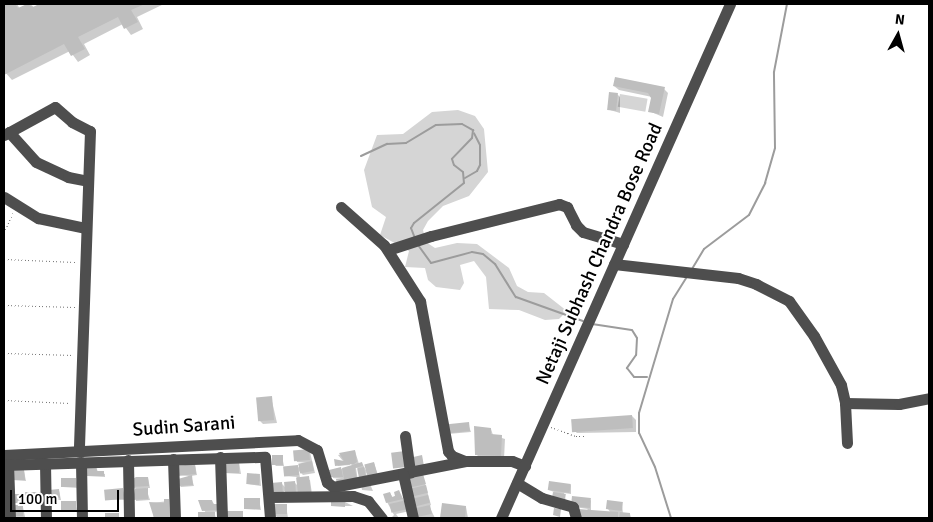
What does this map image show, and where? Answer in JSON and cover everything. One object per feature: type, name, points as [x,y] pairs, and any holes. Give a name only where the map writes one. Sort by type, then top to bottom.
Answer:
[{"type":"street","name":"Netaji Subhash Chandra Bose Road","points":[[501,518],[730,4]]},
{"type":"street","points":[[82,518],[81,403],[84,262],[86,228],[88,180],[90,131],[72,122],[55,107],[7,133],[36,162],[68,177],[88,180]]},
{"type":"street","points":[[4,197],[38,218],[86,228]]},
{"type":"street","points":[[388,250],[416,240],[559,204],[568,207],[576,226],[584,232],[624,244]]},
{"type":"street","points":[[341,207],[388,250],[420,301],[451,464]]},
{"type":"street","points":[[614,264],[707,274],[756,284],[789,301],[798,311],[835,372],[846,403],[847,443]]},
{"type":"street","points":[[846,403],[900,404],[929,398]]},
{"type":"street","points":[[405,436],[406,474],[413,518]]},
{"type":"street","name":"Sudin Sarani","points":[[5,461],[298,440],[316,450],[328,484],[337,487],[406,474]]},
{"type":"street","points":[[448,451],[465,461]]},
{"type":"street","points":[[10,518],[5,461],[45,463],[81,457],[128,460],[220,457],[267,458],[270,518]]},
{"type":"street","points":[[220,457],[222,518]]},
{"type":"street","points":[[173,459],[175,518]]},
{"type":"street","points":[[128,460],[129,518]]},
{"type":"street","points":[[406,474],[465,461],[512,461],[525,466]]},
{"type":"street","points":[[45,463],[46,518]]},
{"type":"street","points":[[517,483],[542,498],[573,507],[576,518]]},
{"type":"street","points":[[270,497],[353,496],[368,500],[382,518]]},
{"type":"path","points":[[4,233],[17,206]]},
{"type":"path","points":[[4,259],[84,262]]},
{"type":"path","points":[[4,305],[83,308]]},
{"type":"path","points":[[4,353],[82,355]]},
{"type":"path","points":[[4,400],[81,403]]},
{"type":"path","points":[[543,424],[576,436],[586,436]]},
{"type":"shaded area","points":[[620,94],[648,99],[645,112],[618,107]]},
{"type":"shaded area","points":[[458,110],[475,116],[484,129],[488,172],[469,196],[443,206],[428,221],[423,230],[426,242],[435,248],[457,243],[477,244],[509,268],[517,286],[528,292],[544,293],[567,311],[559,319],[545,320],[519,310],[489,309],[486,277],[474,261],[460,265],[464,283],[460,290],[436,287],[428,280],[425,268],[405,267],[409,251],[380,235],[386,217],[372,207],[364,170],[377,135],[403,134],[432,112]]},
{"type":"building","points":[[4,4],[15,4],[18,8],[27,4],[33,7],[39,4],[145,4],[131,10],[138,22],[124,29],[118,17],[78,37],[85,49],[71,56],[64,44],[4,75]]},
{"type":"building","points":[[615,77],[665,87],[659,114],[648,112],[651,98],[648,93],[613,86]]},
{"type":"building","points":[[609,92],[618,93],[616,111],[607,110]]},
{"type":"building","points":[[272,396],[274,420],[258,421],[256,397]]},
{"type":"building","points":[[632,415],[633,428],[572,432],[571,419]]},
{"type":"building","points":[[469,422],[470,431],[446,433],[445,425]]},
{"type":"building","points":[[474,426],[491,428],[491,434],[502,435],[501,456],[475,455]]},
{"type":"building","points":[[309,449],[310,460],[294,461],[293,450]]},
{"type":"building","points":[[355,450],[357,462],[335,466],[334,459],[344,461],[339,453]]},
{"type":"building","points":[[405,451],[407,467],[393,469],[391,453]]},
{"type":"building","points":[[272,455],[283,455],[283,465],[272,465]]},
{"type":"building","points":[[422,455],[424,466],[411,470],[409,458]]},
{"type":"building","points":[[222,461],[239,461],[239,473],[222,473]]},
{"type":"building","points":[[312,461],[314,471],[300,473],[298,464]]},
{"type":"building","points":[[362,462],[363,466],[355,468],[357,480],[337,485],[336,479],[344,479],[342,468]]},
{"type":"building","points":[[374,462],[377,473],[367,475],[364,465]]},
{"type":"building","points":[[195,464],[196,474],[177,476],[176,466]]},
{"type":"building","points":[[96,465],[97,471],[104,471],[104,476],[86,476],[85,466]]},
{"type":"building","points":[[298,465],[299,475],[284,477],[283,467]]},
{"type":"building","points":[[341,467],[343,477],[330,477],[329,470]]},
{"type":"building","points":[[364,467],[366,477],[359,478],[357,468]]},
{"type":"building","points":[[24,469],[25,480],[10,480],[10,470]]},
{"type":"building","points":[[247,473],[260,474],[259,485],[246,484]]},
{"type":"building","points":[[423,474],[426,484],[408,488],[406,479]]},
{"type":"building","points":[[192,475],[193,485],[178,486],[178,479]]},
{"type":"building","points":[[309,476],[311,492],[298,493],[296,478]]},
{"type":"building","points":[[136,477],[148,477],[149,486],[131,487],[131,480]]},
{"type":"building","points":[[61,478],[76,478],[76,487],[61,487]]},
{"type":"building","points":[[295,481],[296,492],[285,493],[284,482]]},
{"type":"building","points":[[549,481],[571,484],[570,493],[548,490]]},
{"type":"building","points":[[282,482],[283,493],[272,494],[271,483]]},
{"type":"building","points":[[426,485],[428,493],[409,497],[408,490]]},
{"type":"building","points":[[123,488],[124,499],[105,501],[104,490]]},
{"type":"building","points":[[148,488],[148,499],[133,500],[135,489]]},
{"type":"building","points":[[59,489],[60,498],[47,499],[46,490]]},
{"type":"building","points":[[399,490],[403,499],[386,503],[383,494],[390,492],[392,497],[395,496],[394,492]]},
{"type":"building","points":[[25,492],[41,492],[41,503],[25,503]]},
{"type":"building","points":[[553,492],[566,494],[565,501],[552,499]]},
{"type":"building","points":[[11,494],[24,494],[24,503],[11,503]]},
{"type":"building","points":[[428,495],[430,503],[413,507],[412,499]]},
{"type":"building","points":[[572,496],[591,498],[590,508],[571,506]]},
{"type":"building","points":[[244,498],[260,498],[260,509],[244,509]]},
{"type":"building","points":[[164,499],[169,499],[169,518],[154,518],[149,502],[164,503]]},
{"type":"building","points":[[198,500],[212,500],[213,504],[217,504],[218,510],[202,511]]},
{"type":"building","points":[[331,500],[345,500],[345,507],[331,506]]},
{"type":"building","points":[[407,500],[409,509],[391,513],[389,504]]},
{"type":"building","points":[[607,500],[623,502],[622,511],[606,509]]},
{"type":"building","points":[[61,501],[76,501],[76,510],[61,510]]},
{"type":"building","points":[[442,503],[466,506],[465,518],[440,518]]},
{"type":"building","points":[[272,504],[287,504],[287,514],[272,514]]},
{"type":"building","points":[[11,505],[23,505],[23,516],[11,516]]},
{"type":"building","points":[[430,505],[432,514],[416,517],[414,509]]},
{"type":"building","points":[[554,508],[561,509],[560,517],[553,515]]},
{"type":"building","points":[[578,509],[618,512],[618,518],[577,518]]},
{"type":"building","points":[[225,511],[243,511],[243,518],[225,518]]},
{"type":"building","points":[[198,512],[215,512],[215,518],[198,518]]},
{"type":"building","points":[[620,512],[630,513],[630,518],[619,518]]},
{"type":"building","points":[[105,513],[119,513],[119,518],[105,518]]},
{"type":"waterway","points":[[692,269],[704,249],[749,215],[765,183],[775,148],[774,72],[787,4]]},
{"type":"waterway","points":[[361,156],[387,144],[406,143],[436,125],[462,124],[473,130],[472,138],[452,159],[454,165],[463,172],[464,183],[414,223],[411,228],[414,236]]},
{"type":"waterway","points":[[465,178],[477,171],[480,165],[480,145],[474,133]]},
{"type":"waterway","points":[[418,245],[431,263],[472,252],[483,254],[495,264],[516,297],[583,321]]},
{"type":"waterway","points":[[671,518],[655,467],[639,433],[639,413],[673,299],[687,277]]},
{"type":"waterway","points":[[592,324],[632,330],[637,338],[636,355],[627,368],[634,377],[647,377]]}]
